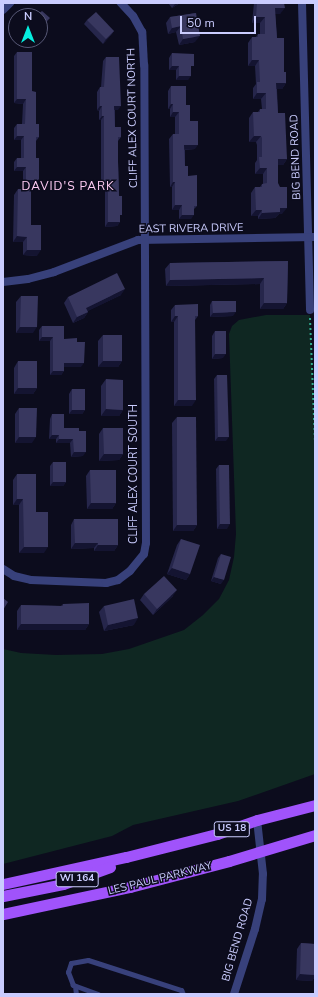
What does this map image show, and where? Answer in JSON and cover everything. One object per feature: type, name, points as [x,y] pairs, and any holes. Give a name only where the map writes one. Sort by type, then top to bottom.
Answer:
[{"type":"main road","name":"US 18","points":[[3,883],[148,852],[217,834],[257,820],[315,805]]},
{"type":"main road","name":"LES PAUL PARKWAY","points":[[3,914],[130,887],[261,852],[315,835]]},
{"type":"main road","name":"WI 164","points":[[3,896],[63,884],[148,852]]},
{"type":"street","points":[[3,10],[10,3]]},
{"type":"street","name":"CLIFF ALEX COURT NORTH","points":[[121,3],[138,23],[142,32],[145,240]]},
{"type":"street","name":"BIG BEND ROAD","points":[[302,3],[312,238],[310,310]]},
{"type":"street","name":"EAST RIVERA DRIVE","points":[[3,282],[23,280],[54,272],[132,241],[312,238]]},
{"type":"street","name":"CLIFF ALEX COURT SOUTH","points":[[3,569],[14,576],[31,580],[106,583],[124,576],[144,554],[146,543],[145,240]]},
{"type":"street","name":"BIG BEND ROAD","points":[[234,994],[261,909],[264,881],[257,820]]},
{"type":"lane","points":[[98,994],[75,986],[69,979],[69,966],[75,961],[84,959],[181,990],[184,994]]},
{"type":"lane","points":[[75,986],[76,994]]},
{"type":"path","points":[[310,310],[315,442]]},
{"type":"green space","points":[[266,315],[310,315],[315,444],[315,774],[238,801],[133,825],[112,836],[3,864],[3,649],[21,653],[56,655],[102,654],[129,649],[184,630],[203,615],[219,599],[229,580],[234,557],[236,534],[229,334],[232,326],[239,320]]},
{"type":"building","points":[[257,3],[284,3],[285,8],[275,8],[277,38],[284,38],[284,72],[286,72],[286,83],[276,83],[278,113],[285,113],[287,159],[278,159],[278,183],[280,187],[287,187],[287,208],[280,208],[280,212],[262,213],[262,210],[256,210],[255,187],[262,187],[262,184],[267,183],[267,168],[260,168],[259,157],[262,157],[262,138],[261,136],[254,136],[253,112],[260,112],[260,109],[266,109],[266,93],[257,93],[257,82],[260,82],[259,60],[252,60],[252,37],[258,37],[258,34],[265,34],[265,17],[256,17]]},
{"type":"building","points":[[96,12],[114,31],[106,39],[87,20]]},
{"type":"building","points":[[196,13],[200,36],[183,39],[181,26],[172,28],[170,17]]},
{"type":"building","points":[[17,52],[32,52],[32,91],[36,92],[36,124],[39,124],[39,137],[36,137],[36,158],[39,158],[39,180],[26,180],[26,167],[17,167],[17,158],[24,158],[24,136],[17,136],[17,124],[25,124],[26,99],[17,99]]},
{"type":"building","points":[[172,53],[194,54],[194,66],[191,66],[191,76],[179,76],[179,66],[172,66]]},
{"type":"building","points":[[106,57],[119,57],[121,106],[114,106],[115,127],[121,127],[121,137],[118,137],[119,196],[122,196],[122,215],[120,215],[120,222],[108,222],[108,185],[104,185],[104,116],[102,116],[102,106],[100,106],[100,87],[104,87]]},
{"type":"building","points":[[171,86],[186,86],[186,105],[190,105],[190,121],[198,121],[198,145],[184,145],[185,166],[188,166],[188,176],[197,175],[197,206],[194,206],[194,215],[182,215],[182,205],[175,205],[175,182],[173,182],[173,134],[179,134],[179,112],[173,112],[173,104],[171,104]]},
{"type":"building","points":[[18,189],[31,189],[31,225],[41,225],[41,250],[27,250],[27,237],[17,236]]},
{"type":"building","points":[[288,261],[287,303],[264,303],[264,278],[170,280],[170,263]]},
{"type":"building","points":[[117,273],[125,289],[86,308],[88,312],[77,317],[68,297]]},
{"type":"building","points":[[21,296],[38,296],[37,327],[20,327]]},
{"type":"building","points":[[212,301],[236,301],[236,312],[213,313]]},
{"type":"building","points":[[198,304],[198,316],[195,316],[196,400],[178,400],[178,316],[175,316],[175,305]]},
{"type":"building","points":[[42,326],[64,326],[64,339],[77,338],[77,342],[85,342],[84,363],[64,363],[64,371],[53,371],[53,337],[42,337]]},
{"type":"building","points":[[215,331],[226,331],[226,354],[215,354]]},
{"type":"building","points":[[103,335],[122,335],[122,361],[103,361]]},
{"type":"building","points":[[18,361],[37,361],[37,388],[18,388]]},
{"type":"building","points":[[217,375],[227,375],[229,437],[218,437]]},
{"type":"building","points":[[106,379],[123,380],[123,410],[106,409]]},
{"type":"building","points":[[72,389],[85,389],[85,410],[72,410]]},
{"type":"building","points":[[19,408],[37,408],[36,437],[19,437]]},
{"type":"building","points":[[52,414],[64,414],[64,428],[79,428],[79,431],[86,431],[86,452],[74,452],[73,439],[59,439],[59,435],[52,435]]},
{"type":"building","points":[[177,417],[196,417],[197,525],[177,525]]},
{"type":"building","points":[[103,428],[123,428],[123,454],[104,454]]},
{"type":"building","points":[[53,462],[66,462],[66,482],[53,482]]},
{"type":"building","points":[[219,465],[229,465],[230,524],[220,524]]},
{"type":"building","points":[[90,470],[116,470],[116,503],[91,503]]},
{"type":"building","points":[[17,474],[36,474],[36,512],[48,512],[48,547],[24,547],[23,499],[17,499]]},
{"type":"building","points":[[74,519],[118,519],[118,545],[75,543]]},
{"type":"building","points":[[181,539],[200,545],[190,574],[172,568]]},
{"type":"building","points":[[221,554],[231,557],[224,580],[214,577]]},
{"type":"building","points":[[164,576],[177,590],[157,609],[144,594]]},
{"type":"building","points":[[3,598],[8,602],[3,610]]},
{"type":"building","points":[[134,599],[138,618],[108,625],[104,606]]},
{"type":"building","points":[[89,603],[89,624],[21,624],[21,605],[63,606],[63,604]]},
{"type":"building","points":[[301,943],[315,944],[315,975],[300,974]]},
{"type":"district","name":"DAVID'S PARK","points":[[68,187]]}]
